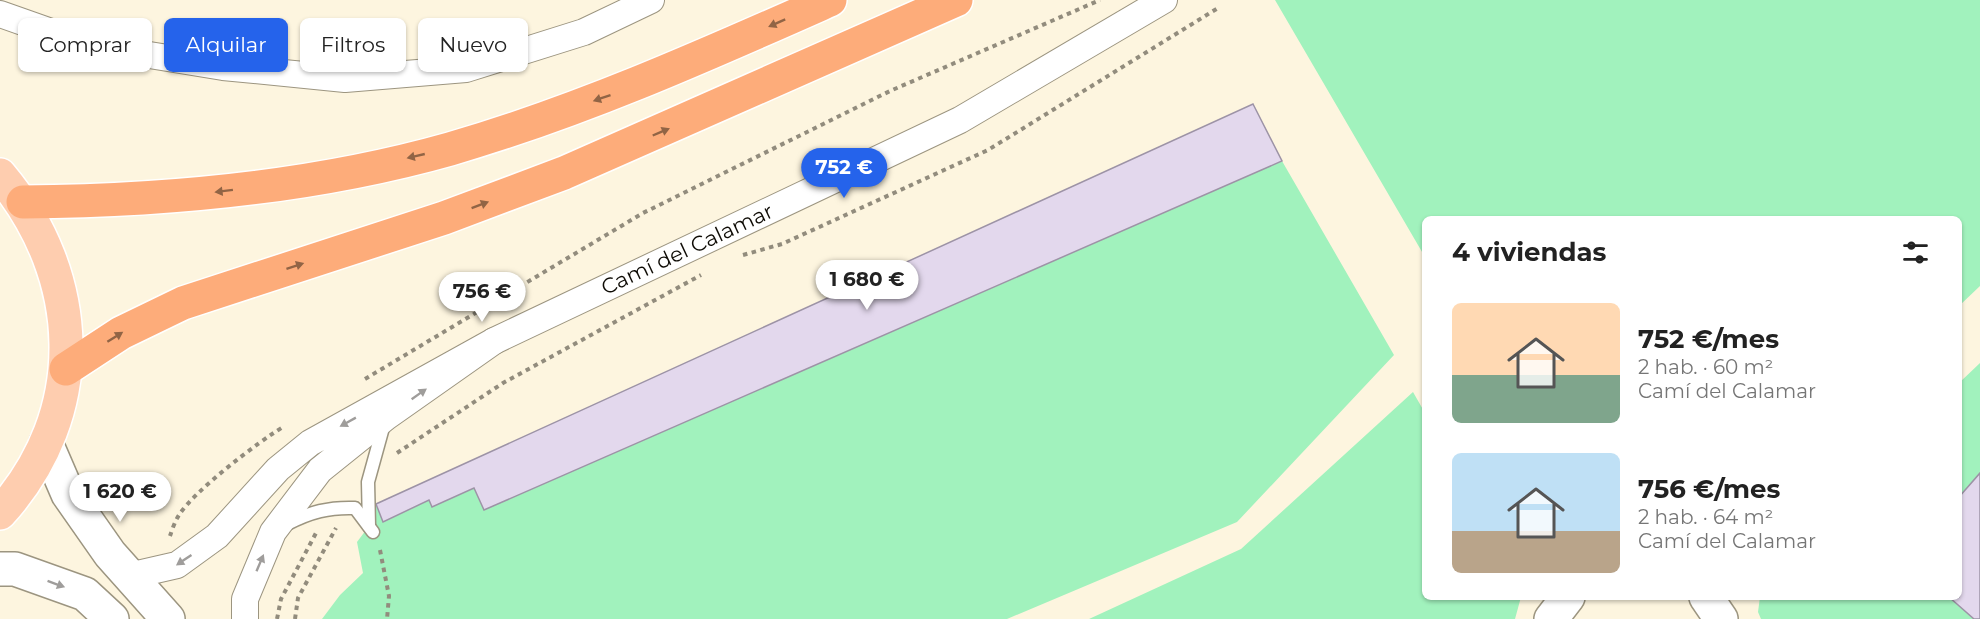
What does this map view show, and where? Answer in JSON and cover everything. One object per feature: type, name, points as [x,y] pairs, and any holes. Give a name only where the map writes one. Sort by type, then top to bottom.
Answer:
[{"type":"highway","points":[[23,202],[81,202],[208,193],[348,171],[449,149],[619,92],[830,0]]},
{"type":"highway","points":[[66,369],[121,333],[183,303],[444,218],[564,173],[956,0]]},
{"type":"main road","points":[[0,175],[23,202],[50,254],[64,311],[66,369],[59,407],[46,443],[18,493],[0,513]]},
{"type":"main road","points":[[46,443],[68,494],[129,576],[168,619]]},
{"type":"main road","points":[[0,569],[15,569],[85,594],[112,619]]},
{"type":"main road","points":[[1551,619],[1566,600]]},
{"type":"main road","points":[[1708,600],[1721,619]]},
{"type":"street","points":[[0,15],[88,45],[223,67],[345,79],[466,69],[584,32],[651,0]]},
{"type":"street","name":"Camí del Calamar","points":[[494,341],[960,120],[1164,0]]},
{"type":"street","points":[[245,619],[245,599],[273,532],[320,470],[386,417],[494,341]]},
{"type":"street","points":[[129,576],[177,566],[217,537],[278,469],[310,443],[494,341]]},
{"type":"lane","points":[[371,529],[368,482],[386,417]]},
{"type":"lane","points":[[273,532],[307,513],[333,507],[356,508],[371,529]]},
{"type":"path","points":[[741,256],[782,244],[988,150],[1218,8]]},
{"type":"path","points":[[368,482],[395,454],[503,383],[710,270]]},
{"type":"path","points":[[277,619],[280,599],[318,528],[333,507]]},
{"type":"path","points":[[295,619],[298,598],[337,526],[356,508]]},
{"type":"path","points":[[371,529],[383,558],[389,596],[387,619]]},
{"type":"green space","points":[[1275,0],[1980,0],[1980,286],[1962,303],[1962,216],[1422,216],[1422,252]]},
{"type":"green space","points":[[1253,104],[1282,161],[1394,355],[1237,522],[1007,619],[322,619],[340,595],[363,573],[357,542],[369,526],[376,504]]},
{"type":"green space","points":[[1980,363],[1980,619],[1761,619],[1758,612],[1760,600],[1962,600],[1962,380]]},
{"type":"green space","points":[[1413,392],[1422,408],[1422,600],[1520,600],[1515,619],[1089,619],[1241,549]]},
{"type":"building","points":[[1253,104],[1282,161],[484,510],[474,488],[432,507],[429,500],[383,522],[376,504]]},
{"type":"building","points":[[1980,473],[1980,619],[1974,619],[1952,600],[1962,600],[1962,494]]}]
